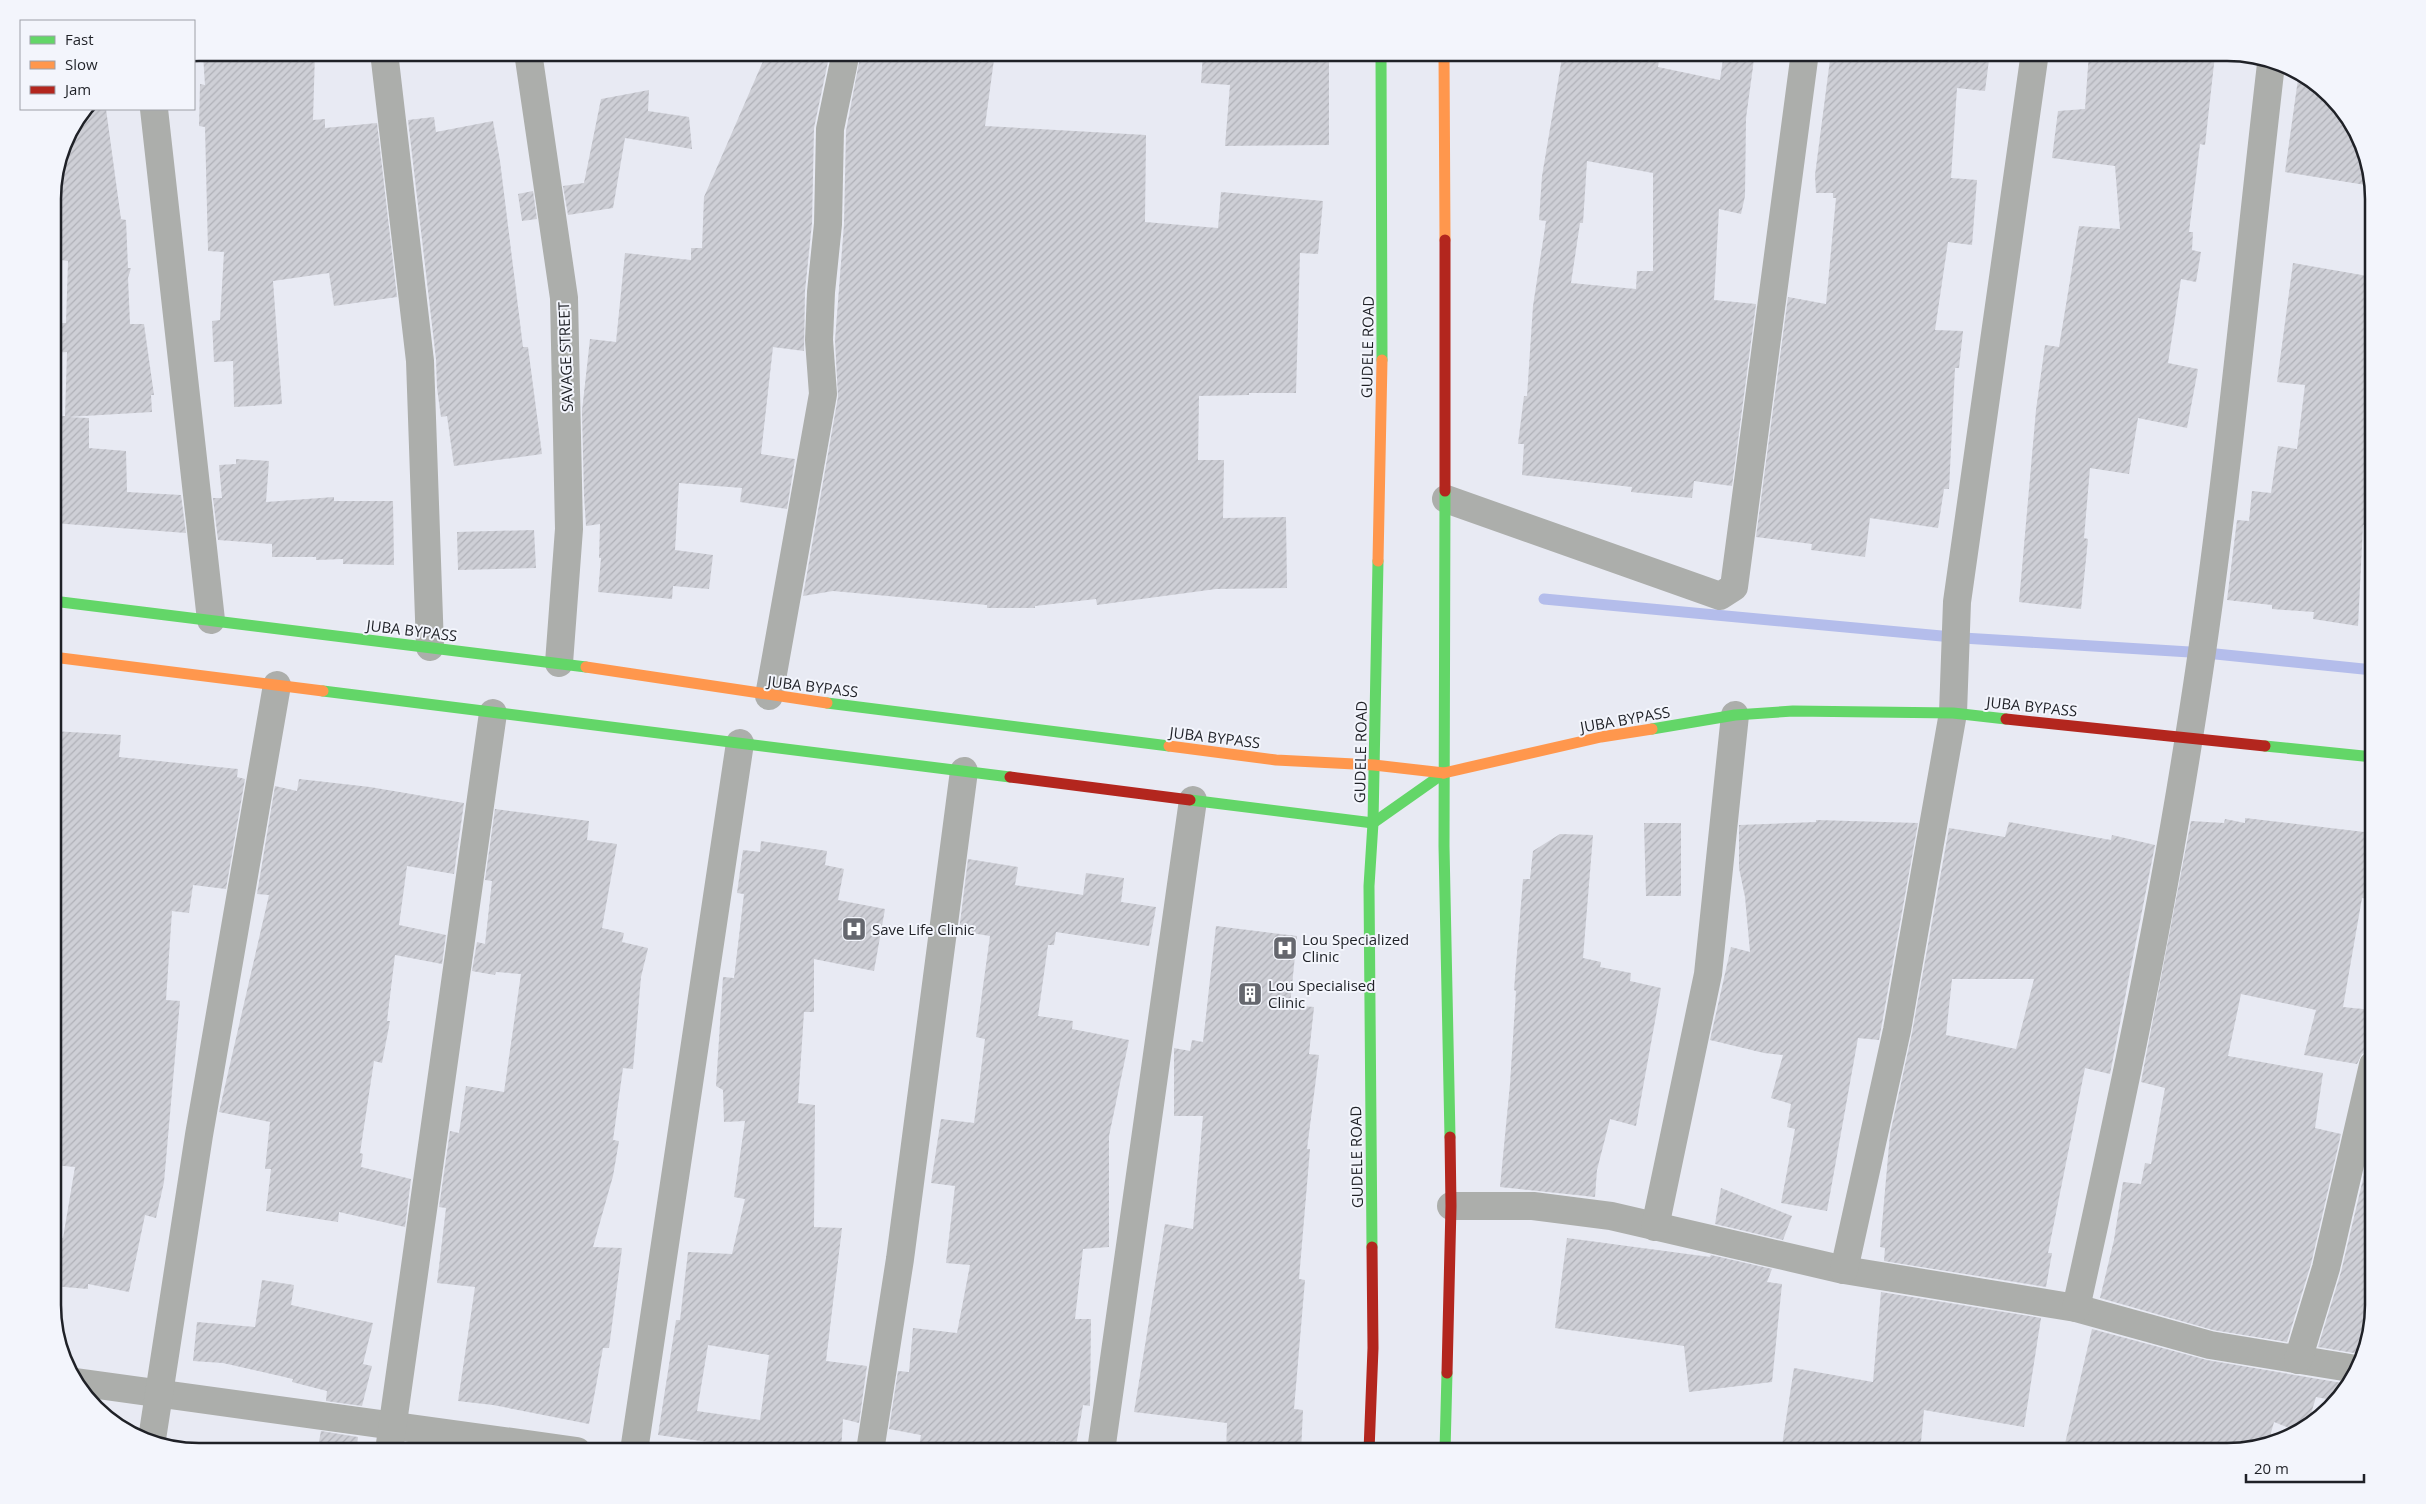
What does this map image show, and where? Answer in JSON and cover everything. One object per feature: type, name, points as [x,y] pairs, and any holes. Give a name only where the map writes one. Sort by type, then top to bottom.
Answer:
[{"type":"main road","name":"GUDELE ROAD","points":[[1369,1443],[1373,1348],[1369,886],[1373,823],[1383,326],[1381,61]]},
{"type":"main road","points":[[1444,61],[1446,499],[1444,773],[1451,1206],[1445,1443]]},
{"type":"main road","name":"JUBA BYPASS","points":[[62,602],[559,663],[769,696],[1276,760],[1374,765],[1444,773],[1601,737],[1735,715],[1793,711],[1952,713],[2365,756]]},
{"type":"main road","points":[[62,658],[1373,823],[1444,773]]},
{"type":"street","points":[[1446,499],[1720,596],[1734,587],[1804,61]]},
{"type":"street","points":[[1844,1270],[1897,1030],[1952,713],[1957,602],[2034,61]]},
{"type":"street","points":[[385,62],[420,361],[430,647]]},
{"type":"street","name":"SAVAGE STREET","points":[[529,62],[564,298],[569,529],[559,663]]},
{"type":"street","points":[[769,696],[823,394],[819,340],[821,292],[828,224],[830,129],[844,62]]},
{"type":"street","points":[[2076,1308],[2135,1039],[2189,738],[2210,592],[2270,69]]},
{"type":"street","points":[[154,110],[211,620]]},
{"type":"street","points":[[153,1434],[199,1135],[277,685]]},
{"type":"street","points":[[391,1439],[493,713]]},
{"type":"street","points":[[1655,1226],[1708,974],[1735,715]]},
{"type":"street","points":[[635,1443],[740,744]]},
{"type":"street","points":[[871,1443],[900,1259],[964,772]]},
{"type":"street","points":[[1102,1443],[1193,800]]},
{"type":"street","points":[[2298,1360],[2326,1268],[2365,1100]]},
{"type":"street","points":[[1451,1206],[1533,1206],[1611,1216],[1844,1270],[2076,1308],[2210,1345],[2349,1368]]},
{"type":"street","points":[[86,1383],[159,1393],[391,1439],[448,1443]]},
{"type":"building","points":[[1329,61],[1329,145],[1225,146],[1230,85],[1201,83],[1202,62]]},
{"type":"building","points":[[1561,61],[1659,61],[1658,67],[1720,80],[1723,61],[1754,61],[1746,118],[1745,196],[1741,214],[1719,209],[1714,300],[1756,304],[1732,486],[1694,481],[1692,498],[1631,492],[1632,487],[1522,475],[1524,444],[1518,444],[1524,396],[1527,396],[1533,306],[1546,221],[1539,220],[1542,176]],"holes":[[[1587,161],[1653,173],[1653,271],[1637,271],[1636,289],[1571,283],[1580,223],[1583,223]]]},
{"type":"building","points":[[1830,61],[1989,61],[1985,91],[1957,88],[1951,178],[1977,180],[1972,245],[1948,242],[1935,330],[1963,331],[1959,368],[1955,368],[1949,489],[1944,489],[1938,528],[1870,518],[1865,557],[1811,550],[1812,544],[1756,537],[1788,297],[1826,304],[1836,198],[1833,198],[1833,193],[1816,193],[1815,175]]},
{"type":"building","points":[[2088,61],[2214,61],[2205,145],[2200,144],[2189,232],[2193,232],[2192,250],[2201,252],[2196,282],[2181,279],[2168,363],[2198,369],[2187,428],[2138,418],[2129,474],[2090,468],[2084,538],[2088,539],[2081,609],[2019,602],[2036,410],[2045,345],[2059,347],[2079,226],[2120,229],[2115,166],[2052,158],[2058,111],[2085,109]]},
{"type":"building","points":[[203,62],[315,62],[313,120],[325,119],[325,128],[377,123],[397,297],[334,306],[329,273],[273,281],[282,404],[234,407],[233,361],[214,362],[212,321],[220,320],[224,252],[208,251],[205,127],[199,126],[200,84],[205,85]]},
{"type":"building","points":[[763,62],[828,62],[814,128],[812,223],[805,291],[804,351],[773,347],[761,454],[795,459],[787,509],[740,502],[742,488],[679,483],[675,550],[713,555],[709,589],[673,586],[672,599],[598,592],[601,558],[599,558],[600,524],[586,526],[584,495],[582,411],[590,339],[616,342],[625,253],[691,260],[691,248],[702,248],[704,197]]},
{"type":"building","points":[[859,62],[994,62],[985,126],[1146,135],[1145,222],[1218,228],[1221,192],[1323,201],[1318,254],[1300,253],[1296,393],[1199,396],[1198,460],[1224,460],[1223,518],[1286,517],[1287,588],[1216,589],[1097,605],[1096,599],[1035,606],[1035,608],[987,608],[987,605],[833,591],[803,596],[838,397],[835,340],[844,224],[846,131]]},
{"type":"building","points":[[2298,81],[2324,102],[2346,130],[2360,164],[2363,185],[2285,172]]},
{"type":"building","points":[[649,90],[648,111],[689,117],[692,149],[625,138],[613,208],[568,215],[563,186],[584,183],[601,99]]},
{"type":"building","points":[[95,110],[106,110],[121,219],[126,220],[128,268],[131,268],[128,278],[130,324],[144,324],[154,395],[151,395],[152,412],[67,417],[89,418],[89,448],[126,451],[127,492],[181,495],[186,533],[62,524],[62,416],[65,416],[67,352],[62,352],[62,323],[66,323],[68,261],[62,260],[62,181],[66,164],[75,138]]},
{"type":"building","points":[[434,117],[436,132],[493,121],[500,161],[523,347],[528,347],[542,454],[454,466],[447,416],[441,417],[437,388],[436,359],[408,120]]},
{"type":"building","points":[[533,191],[537,219],[522,221],[518,194]]},
{"type":"building","points":[[2293,263],[2364,275],[2364,525],[2358,626],[2313,619],[2314,612],[2272,609],[2272,605],[2227,600],[2237,520],[2249,521],[2252,491],[2271,493],[2278,446],[2297,449],[2305,385],[2277,382]]},
{"type":"building","points":[[236,459],[269,461],[266,502],[334,497],[334,501],[393,501],[394,565],[343,564],[343,559],[316,560],[316,557],[272,557],[272,544],[218,540],[213,498],[222,498],[219,465],[236,464]]},
{"type":"building","points":[[534,530],[536,568],[458,570],[457,532]]},
{"type":"building","points":[[62,732],[121,735],[119,757],[238,769],[237,777],[245,779],[226,889],[193,885],[189,913],[172,911],[166,1000],[180,1001],[164,1182],[156,1218],[145,1215],[129,1292],[88,1284],[88,1289],[62,1287],[62,1238],[75,1167],[62,1166]]},
{"type":"building","points":[[299,779],[370,787],[464,803],[454,874],[407,866],[399,925],[446,935],[442,964],[395,955],[387,1021],[390,1021],[382,1063],[374,1061],[360,1153],[363,1154],[361,1167],[411,1179],[405,1227],[339,1212],[338,1222],[266,1211],[271,1169],[265,1169],[270,1122],[219,1112],[269,895],[257,894],[275,786],[297,791]]},
{"type":"building","points":[[495,809],[589,821],[587,840],[617,844],[602,928],[624,933],[622,942],[648,948],[641,977],[633,1069],[623,1068],[613,1140],[619,1141],[613,1176],[593,1247],[622,1248],[609,1348],[603,1348],[589,1424],[493,1405],[458,1401],[475,1287],[437,1283],[446,1208],[439,1207],[450,1131],[459,1133],[466,1086],[504,1092],[521,974],[496,972],[495,975],[472,971],[477,942],[485,944],[492,881],[485,880]]},
{"type":"building","points":[[2245,818],[2365,832],[2365,898],[2362,898],[2343,1007],[2365,1009],[2365,1053],[2362,1054],[2357,1064],[2304,1055],[2316,1010],[2241,994],[2228,1056],[2323,1073],[2315,1128],[2341,1134],[2311,1264],[2287,1342],[2213,1330],[2100,1298],[2114,1240],[2123,1182],[2141,1184],[2145,1163],[2151,1164],[2165,1088],[2141,1082],[2191,821],[2224,823],[2225,819],[2245,823]]},
{"type":"building","points":[[1816,820],[1918,823],[1879,1040],[1858,1038],[1827,1211],[1781,1203],[1795,1129],[1787,1127],[1791,1104],[1771,1098],[1783,1055],[1764,1053],[1710,1040],[1731,947],[1750,952],[1745,897],[1739,868],[1739,825],[1816,822]]},
{"type":"building","points":[[2009,822],[2111,840],[2112,835],[2155,845],[2110,1074],[2085,1068],[2048,1253],[2052,1253],[2046,1287],[1884,1261],[1885,1248],[1880,1247],[1890,1134],[1912,1033],[1949,828],[2005,837]],"holes":[[[1952,979],[2034,979],[2016,1049],[1946,1035]]]},
{"type":"building","points":[[1644,823],[1681,823],[1681,896],[1646,896]]},
{"type":"building","points":[[1560,834],[1593,835],[1583,958],[1601,962],[1600,967],[1631,973],[1630,981],[1661,988],[1636,1126],[1610,1119],[1597,1170],[1595,1197],[1500,1187],[1510,1084],[1516,991],[1514,990],[1523,879],[1530,879],[1533,851]]},
{"type":"building","points":[[761,841],[827,851],[825,865],[844,869],[838,900],[885,909],[874,971],[814,959],[814,1012],[804,1012],[798,1103],[815,1105],[814,1227],[842,1228],[826,1361],[867,1366],[859,1423],[843,1419],[842,1443],[716,1443],[658,1435],[676,1320],[680,1320],[688,1252],[732,1254],[745,1199],[734,1197],[745,1121],[724,1122],[723,1090],[716,1086],[723,977],[734,978],[744,894],[737,893],[743,850],[760,852]],"holes":[[[708,1345],[769,1355],[760,1420],[697,1411]]]},
{"type":"building","points":[[968,859],[1018,867],[1015,885],[1083,895],[1086,873],[1124,878],[1121,902],[1156,907],[1149,946],[1056,932],[1054,945],[1048,945],[1038,1016],[1073,1021],[1072,1029],[1129,1040],[1109,1136],[1109,1247],[1083,1249],[1075,1319],[1091,1319],[1090,1406],[1083,1405],[1077,1443],[1055,1441],[1055,1443],[920,1443],[921,1435],[889,1429],[898,1371],[909,1372],[913,1328],[957,1333],[970,1265],[946,1263],[955,1186],[931,1183],[941,1119],[974,1123],[985,1039],[976,1037],[990,936],[959,931]]},
{"type":"building","points":[[1216,926],[1297,936],[1290,1005],[1314,1007],[1309,1054],[1319,1055],[1307,1149],[1310,1149],[1299,1279],[1305,1280],[1294,1409],[1303,1410],[1301,1443],[1226,1443],[1227,1423],[1134,1412],[1165,1224],[1193,1229],[1203,1116],[1174,1116],[1174,1048],[1190,1051],[1192,1040],[1203,1042]]},
{"type":"building","points":[[2365,1171],[2365,1305],[2364,1323],[2355,1353],[2318,1347],[2341,1272]]},
{"type":"building","points":[[1721,1188],[1792,1216],[1783,1240],[1715,1224]]},
{"type":"building","points":[[1567,1238],[1710,1257],[1711,1255],[1772,1269],[1767,1282],[1782,1284],[1772,1382],[1689,1392],[1684,1346],[1555,1328]]},
{"type":"building","points":[[262,1280],[294,1285],[291,1305],[373,1323],[363,1364],[372,1366],[362,1406],[326,1401],[327,1391],[292,1382],[293,1379],[223,1363],[193,1361],[197,1322],[255,1327]]},
{"type":"building","points":[[1881,1292],[2041,1318],[2024,1427],[1924,1410],[1921,1443],[1782,1443],[1794,1368],[1873,1382]]},
{"type":"building","points":[[2092,1329],[2207,1360],[2340,1383],[2327,1399],[2316,1397],[2311,1414],[2296,1424],[2288,1428],[2274,1422],[2270,1435],[2245,1442],[2065,1443]]},
{"type":"building","points":[[321,1431],[358,1437],[357,1443],[319,1443]]},
{"type":"waterway","points":[[1544,599],[1963,638],[2206,653],[2364,669]]},
{"type":"traffic: fast","points":[[1381,61],[1382,360]]},
{"type":"traffic: fast","points":[[1445,491],[1444,846],[1450,1137]]},
{"type":"traffic: fast","points":[[1372,1247],[1369,886],[1373,823],[1378,561]]},
{"type":"traffic: fast","points":[[62,602],[586,667]]},
{"type":"traffic: fast","points":[[323,691],[1010,777]]},
{"type":"traffic: fast","points":[[827,703],[1169,746]]},
{"type":"traffic: fast","points":[[1652,729],[1735,715],[1793,711],[1953,713],[2006,719]]},
{"type":"traffic: fast","points":[[2265,746],[2365,756]]},
{"type":"traffic: fast","points":[[1190,800],[1373,823],[1444,773]]},
{"type":"traffic: fast","points":[[1445,1443],[1447,1373]]},
{"type":"traffic: slow","points":[[1444,61],[1445,240]]},
{"type":"traffic: slow","points":[[1378,561],[1382,360]]},
{"type":"traffic: slow","points":[[62,658],[323,691]]},
{"type":"traffic: slow","points":[[586,667],[827,703]]},
{"type":"traffic: slow","points":[[1444,773],[1601,737],[1652,729]]},
{"type":"traffic: slow","points":[[1169,746],[1276,760],[1374,765],[1444,773]]},
{"type":"traffic: jam","points":[[1445,240],[1445,491]]},
{"type":"traffic: jam","points":[[2006,719],[2265,746]]},
{"type":"traffic: jam","points":[[1010,777],[1190,800]]},
{"type":"traffic: jam","points":[[1447,1373],[1451,1206],[1450,1137]]},
{"type":"traffic: jam","points":[[1369,1443],[1373,1348],[1372,1247]]},
{"type":"place","name":"Save Life Clinic","points":[[854,929]]},
{"type":"place","name":"Lou Specialized Clinic","points":[[1285,948]]},
{"type":"place","name":"Lou Specialised Clinic","points":[[1250,994]]}]
